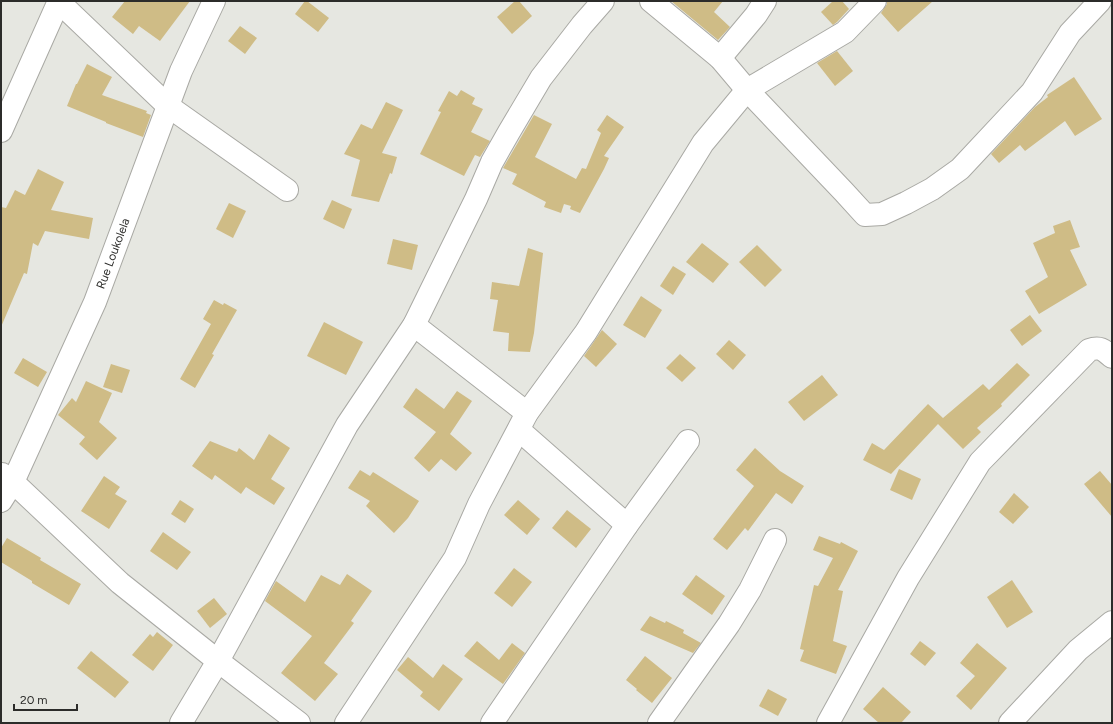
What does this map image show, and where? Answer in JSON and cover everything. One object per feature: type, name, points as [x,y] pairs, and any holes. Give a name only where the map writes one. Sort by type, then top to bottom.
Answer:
[{"type":"street","points":[[1,131],[59,1],[168,106],[287,190]]},
{"type":"street","name":"Rue Loukolela","points":[[1,502],[7,478],[96,302],[181,71],[214,1]]},
{"type":"street","points":[[181,723],[218,660],[347,425],[414,324],[476,199],[492,162],[509,132],[541,78],[582,25],[603,1]]},
{"type":"street","points":[[650,1],[720,58],[747,90],[865,215],[882,214],[906,203],[932,189],[960,169],[1032,92],[1070,34],[1100,1]]},
{"type":"street","points":[[720,58],[756,15],[765,1]]},
{"type":"street","points":[[346,723],[455,558],[479,504],[523,422],[586,332],[703,143],[747,90],[845,32],[875,1]]},
{"type":"street","points":[[414,324],[523,422],[627,526]]},
{"type":"street","points":[[828,723],[908,578],[980,462],[1089,350],[1095,348],[1102,349],[1112,357]]},
{"type":"street","points":[[492,723],[627,526],[688,441]]},
{"type":"street","points":[[7,478],[120,583],[299,723]]},
{"type":"street","points":[[660,723],[729,624],[750,590],[775,540]]},
{"type":"street","points":[[1010,723],[1078,650],[1112,622]]},
{"type":"building","points":[[125,1],[190,1],[160,41],[139,26],[133,34],[112,17]]},
{"type":"building","points":[[305,1],[329,18],[318,32],[295,14]]},
{"type":"building","points":[[515,1],[519,1],[532,16],[512,34],[497,17]]},
{"type":"building","points":[[671,1],[723,1],[714,12],[730,27],[718,40]]},
{"type":"building","points":[[833,1],[842,1],[849,9],[833,25],[821,12]]},
{"type":"building","points":[[887,1],[933,1],[898,32],[881,13],[887,4]]},
{"type":"building","points":[[240,26],[257,38],[245,54],[228,41]]},
{"type":"building","points":[[837,51],[853,71],[835,86],[817,63]]},
{"type":"building","points":[[87,64],[112,77],[102,95],[147,111],[146,113],[151,115],[143,137],[67,106],[76,84]]},
{"type":"building","points":[[1074,77],[1102,119],[1075,136],[1065,121],[1025,151],[1020,145],[999,163],[991,154],[1035,107],[1048,97],[1047,95]]},
{"type":"building","points":[[461,90],[475,98],[472,104],[483,109],[471,132],[490,141],[480,157],[475,155],[464,176],[420,154],[441,112],[438,111],[449,91],[457,96]]},
{"type":"building","points":[[386,102],[403,110],[382,153],[397,157],[392,174],[390,173],[379,202],[351,196],[360,160],[344,154],[361,124],[372,129]]},
{"type":"building","points":[[534,115],[552,124],[535,157],[576,179],[582,168],[586,169],[601,133],[597,130],[607,115],[624,127],[604,156],[609,158],[580,213],[570,209],[571,206],[564,204],[561,213],[544,207],[546,202],[512,184],[517,174],[503,168]]},
{"type":"building","points":[[38,169],[64,182],[51,210],[93,218],[89,239],[45,231],[38,246],[33,243],[27,274],[24,273],[1,327],[1,207],[6,208],[15,190],[25,195]]},
{"type":"building","points":[[332,200],[352,209],[344,229],[323,219]]},
{"type":"building","points":[[229,203],[246,211],[233,238],[216,229]]},
{"type":"building","points":[[1070,220],[1080,247],[1070,250],[1087,285],[1039,314],[1025,291],[1048,277],[1033,243],[1055,233],[1053,226]]},
{"type":"building","points":[[393,239],[418,245],[412,270],[387,264]]},
{"type":"building","points":[[702,243],[729,264],[713,283],[686,262]]},
{"type":"building","points":[[757,245],[782,270],[765,287],[739,262]]},
{"type":"building","points":[[528,248],[543,253],[534,333],[530,352],[508,351],[509,333],[493,331],[498,300],[490,299],[492,282],[519,286]]},
{"type":"building","points":[[673,266],[686,274],[673,295],[660,286]]},
{"type":"building","points":[[641,296],[662,310],[645,338],[623,325]]},
{"type":"building","points":[[214,300],[223,305],[224,303],[237,310],[195,388],[180,379],[211,324],[203,319]]},
{"type":"building","points":[[1030,315],[1042,331],[1022,346],[1010,330]]},
{"type":"building","points":[[324,322],[363,342],[346,375],[307,356]]},
{"type":"building","points":[[602,330],[617,344],[596,367],[584,356]]},
{"type":"building","points":[[729,340],[746,355],[733,370],[716,354]]},
{"type":"building","points":[[680,354],[696,368],[682,382],[666,368]]},
{"type":"building","points":[[23,358],[47,372],[38,387],[14,373]]},
{"type":"building","points":[[1017,363],[1030,375],[1001,404],[1002,406],[977,428],[981,432],[963,449],[938,424],[891,474],[863,460],[872,443],[884,450],[928,404],[943,418],[983,384],[989,390]]},
{"type":"building","points":[[111,364],[130,370],[122,393],[103,387]]},
{"type":"building","points":[[822,375],[838,395],[804,421],[788,402]]},
{"type":"building","points":[[86,381],[112,393],[99,422],[117,438],[97,460],[79,444],[85,437],[58,415],[72,398],[76,402]]},
{"type":"building","points":[[416,388],[444,409],[457,391],[472,401],[450,434],[472,453],[456,471],[441,459],[429,472],[414,458],[436,432],[403,407]]},
{"type":"building","points":[[269,434],[290,448],[271,479],[285,488],[274,505],[246,487],[241,494],[215,475],[212,480],[192,466],[210,441],[237,452],[239,448],[254,460]]},
{"type":"building","points":[[755,448],[780,471],[804,486],[792,504],[776,493],[748,531],[745,528],[727,550],[713,539],[754,486],[736,470]]},
{"type":"building","points":[[899,469],[921,479],[912,500],[890,490]]},
{"type":"building","points":[[360,470],[370,476],[373,472],[419,501],[408,518],[394,533],[366,506],[370,501],[348,488]]},
{"type":"building","points":[[1100,471],[1112,485],[1112,517],[1084,484]]},
{"type":"building","points":[[104,476],[120,487],[115,494],[127,501],[109,529],[81,511]]},
{"type":"building","points":[[1014,493],[1029,507],[1013,524],[999,512]]},
{"type":"building","points":[[180,500],[194,509],[185,523],[171,514]]},
{"type":"building","points":[[518,500],[540,519],[527,535],[504,515]]},
{"type":"building","points":[[567,510],[591,529],[576,548],[552,528]]},
{"type":"building","points":[[163,532],[191,552],[177,570],[150,551]]},
{"type":"building","points":[[819,536],[840,544],[841,542],[858,551],[838,590],[843,591],[833,641],[847,646],[836,674],[800,661],[804,650],[800,649],[814,585],[818,586],[833,558],[813,550]]},
{"type":"building","points":[[7,538],[41,558],[40,560],[81,584],[69,605],[1,562],[1,548]]},
{"type":"building","points":[[514,568],[532,582],[512,607],[494,593]]},
{"type":"building","points":[[347,574],[372,591],[351,621],[354,623],[324,663],[338,674],[315,701],[281,673],[312,636],[265,601],[276,581],[305,602],[321,575],[340,585]]},
{"type":"building","points":[[696,575],[725,596],[712,615],[682,594]]},
{"type":"building","points":[[1012,580],[1033,612],[1007,628],[987,597]]},
{"type":"building","points":[[214,598],[227,614],[210,628],[197,611]]},
{"type":"building","points":[[650,616],[665,623],[666,621],[684,630],[683,633],[701,643],[693,653],[640,630]]},
{"type":"building","points":[[157,632],[173,645],[153,671],[132,655],[150,634],[153,637]]},
{"type":"building","points":[[477,641],[499,660],[512,643],[525,653],[503,684],[464,656]]},
{"type":"building","points":[[920,641],[936,653],[925,666],[910,654]]},
{"type":"building","points":[[977,643],[1007,668],[971,710],[956,696],[975,676],[960,663]]},
{"type":"building","points":[[91,651],[129,682],[115,698],[77,668]]},
{"type":"building","points":[[645,656],[672,678],[652,703],[626,680]]},
{"type":"building","points":[[408,657],[433,678],[443,664],[463,679],[439,711],[420,696],[423,692],[397,670]]},
{"type":"building","points":[[883,687],[911,712],[901,723],[879,723],[863,709]]},
{"type":"building","points":[[768,689],[787,699],[778,716],[759,706]]}]
